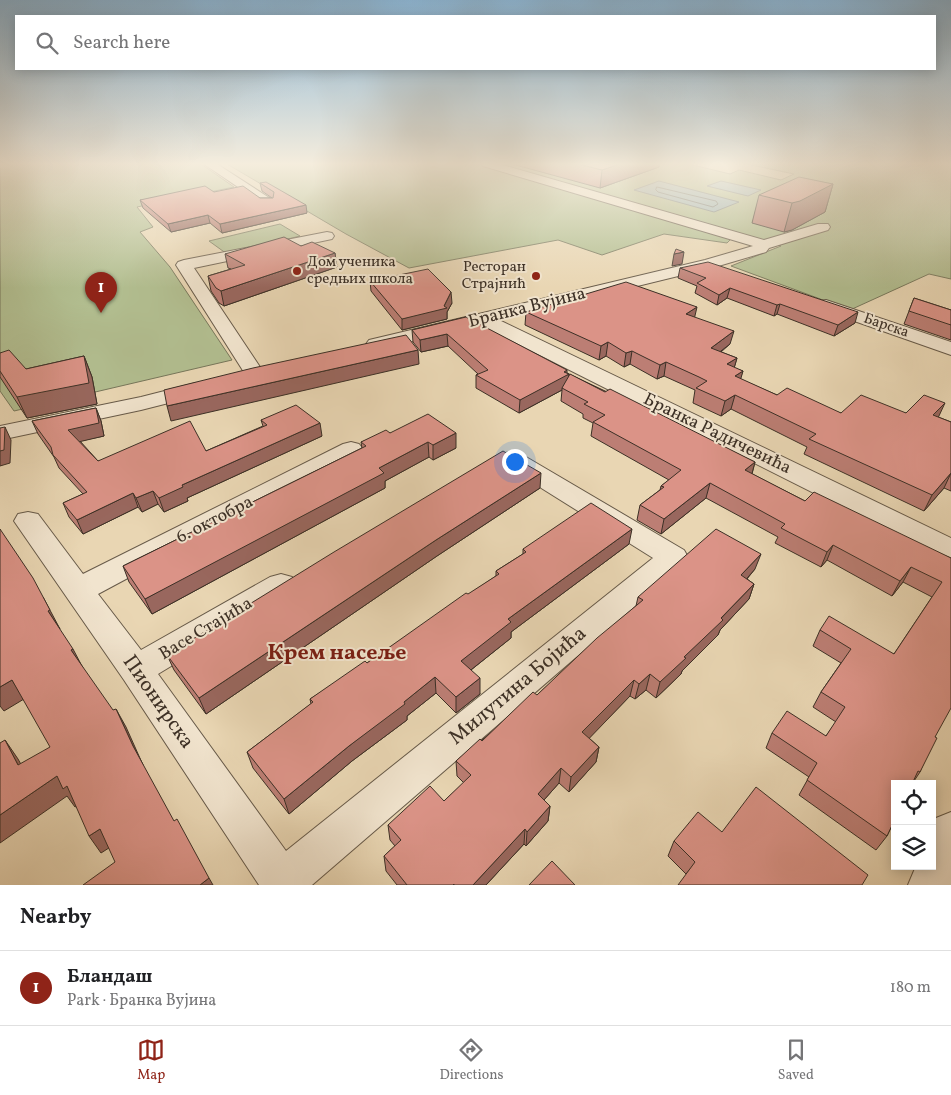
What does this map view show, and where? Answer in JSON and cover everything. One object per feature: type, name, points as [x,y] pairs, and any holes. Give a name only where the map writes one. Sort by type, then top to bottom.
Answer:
[{"type":"street","points":[[630,205],[758,242],[761,247]]},
{"type":"street","name":"Бранка Вујина","points":[[359,348],[709,264],[823,227]]},
{"type":"street","points":[[254,373],[184,265],[327,236]]},
{"type":"street","points":[[709,264],[736,274]]},
{"type":"street","name":"Барска","points":[[810,299],[951,349]]},
{"type":"street","name":"Бранка Радичевића","points":[[483,319],[951,550]]},
{"type":"street","points":[[235,378],[273,368]]},
{"type":"street","points":[[0,433],[142,403],[216,383]]},
{"type":"street","name":"6. октобра","points":[[79,590],[351,449]]},
{"type":"street","name":"Милутина Бојића","points":[[283,884],[674,557],[586,502],[503,454],[486,464]]},
{"type":"street","name":"Пионирска","points":[[28,521],[136,670],[283,884]]},
{"type":"street","name":"Васе Стајића","points":[[136,670],[307,570]]},
{"type":"street","points":[[930,885],[951,833]]},
{"type":"green space","points":[[0,205],[145,205],[137,207],[153,227],[140,232],[170,267],[232,360],[14,411],[0,391]]},
{"type":"green space","points":[[297,205],[618,205],[731,239],[727,243],[664,234],[602,255],[558,240],[409,268]]},
{"type":"green space","points":[[640,205],[951,205],[951,279],[929,274],[850,310],[731,266],[781,246]]},
{"type":"green space","points":[[280,224],[300,236],[227,254],[209,241]]},
{"type":"water","points":[[690,205],[731,205],[714,212]]},
{"type":"building","points":[[146,205],[305,205],[220,224],[208,215],[168,224]]},
{"type":"building","points":[[284,237],[301,246],[312,242],[335,253],[221,291],[216,288],[208,276],[245,265],[225,254]]},
{"type":"building","points":[[676,249],[684,252],[674,254]]},
{"type":"building","points":[[708,262],[858,312],[838,325],[730,288],[719,295],[697,283],[706,278],[680,268]]},
{"type":"building","points":[[428,269],[451,292],[444,306],[447,308],[402,319],[370,281]]},
{"type":"building","points":[[626,282],[697,307],[686,314],[734,331],[711,348],[737,358],[727,364],[743,371],[735,376],[777,395],[787,388],[841,413],[861,395],[906,413],[924,395],[945,403],[933,415],[951,422],[951,473],[932,495],[809,439],[816,434],[735,395],[725,401],[696,388],[707,381],[666,362],[660,365],[632,351],[626,353],[608,342],[601,346],[526,312]]},
{"type":"building","points":[[914,298],[951,310],[951,325],[909,311]]},
{"type":"building","points":[[466,317],[567,370],[564,372],[569,374],[520,400],[476,375],[488,370],[447,334],[420,340],[412,330]]},
{"type":"building","points":[[406,335],[418,350],[167,406],[164,390],[253,368]]},
{"type":"building","points":[[9,350],[26,369],[84,356],[89,383],[17,397],[0,371],[0,353]]},
{"type":"building","points":[[570,374],[605,392],[610,389],[755,462],[745,470],[805,501],[814,492],[951,558],[951,708],[935,737],[937,738],[920,772],[918,771],[914,780],[891,780],[891,828],[887,836],[807,780],[817,763],[772,733],[787,711],[826,736],[845,707],[821,692],[851,649],[820,630],[829,616],[894,654],[942,582],[911,567],[900,581],[833,545],[827,552],[781,528],[785,524],[710,483],[664,519],[640,505],[664,487],[661,486],[681,470],[593,422],[605,415],[584,404],[588,402],[562,388]]},
{"type":"building","points":[[296,405],[320,423],[182,485],[183,487],[159,498],[153,491],[136,498],[133,493],[77,520],[63,503],[87,492],[53,455],[51,447],[32,421],[96,408],[99,423],[68,430],[98,461],[190,421],[206,451],[267,425],[261,420]]},
{"type":"building","points":[[428,414],[456,433],[433,445],[428,442],[379,468],[384,473],[145,599],[123,566],[366,446],[361,442],[386,430],[390,433]]},
{"type":"building","points":[[5,427],[4,450],[0,451],[0,428]]},
{"type":"building","points":[[503,451],[541,473],[436,540],[199,698],[167,655],[334,552]]},
{"type":"building","points":[[591,503],[632,529],[508,619],[511,622],[461,661],[480,678],[456,697],[435,677],[404,702],[405,704],[349,746],[284,799],[247,752],[313,702],[310,699],[365,661],[367,663],[466,593],[468,594],[499,574],[496,571],[526,552],[523,549]]},
{"type":"building","points":[[0,529],[33,578],[50,610],[48,611],[73,649],[71,650],[113,710],[116,709],[133,746],[174,821],[177,819],[209,878],[200,885],[83,885],[115,862],[100,829],[89,836],[67,786],[63,789],[57,776],[0,815],[0,743],[5,740],[18,765],[50,747],[12,680],[0,687]]},
{"type":"building","points":[[716,529],[761,554],[741,575],[754,584],[721,618],[723,620],[660,682],[650,674],[639,684],[634,680],[582,732],[599,747],[571,777],[561,768],[538,794],[550,806],[527,832],[525,829],[473,885],[407,885],[384,856],[401,840],[388,825],[430,786],[444,801],[471,775],[456,761],[480,739],[482,741],[533,692],[537,695],[597,638],[643,600],[638,597]]},
{"type":"building","points":[[756,787],[868,875],[862,885],[678,885],[695,862],[674,841],[698,812],[722,832]]},
{"type":"building","points":[[552,861],[575,885],[529,885]]},
{"type":"place","name":"Дом ученика средњих школа","points":[[297,271]]},
{"type":"place","name":"Ресторан Страјнић","points":[[536,276]]},
{"type":"place","name":"Бландаш","points":[[101,313]]},
{"type":"district","name":"Крем насеље","points":[[337,653]]}]
